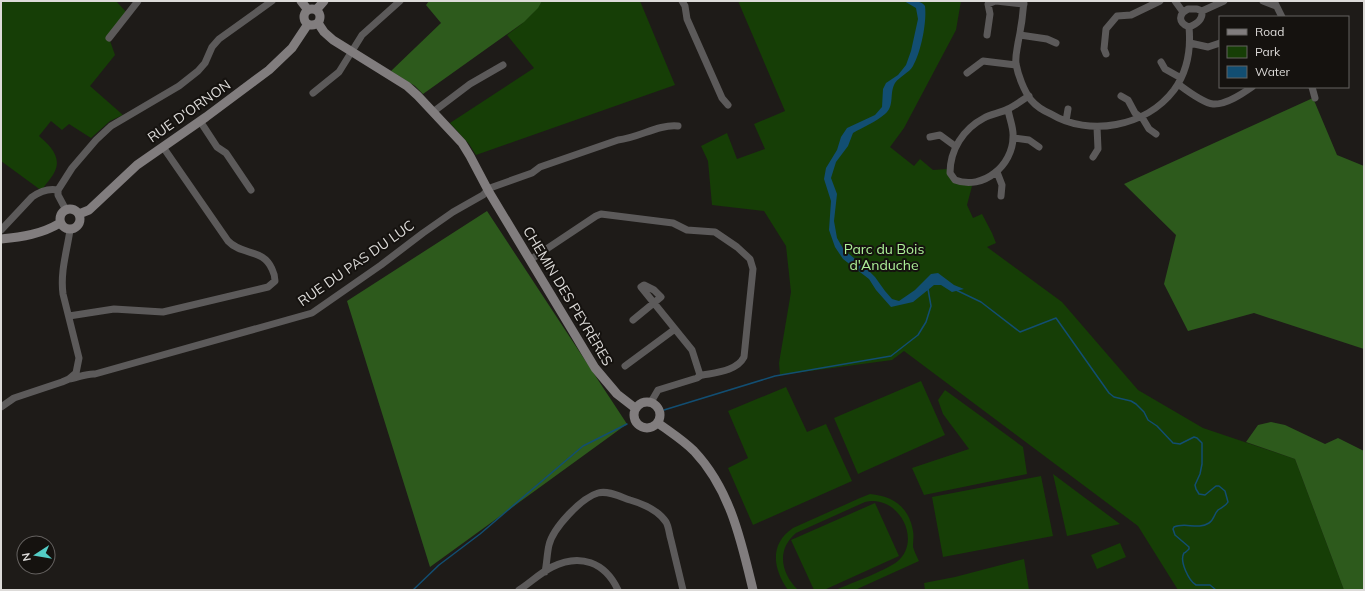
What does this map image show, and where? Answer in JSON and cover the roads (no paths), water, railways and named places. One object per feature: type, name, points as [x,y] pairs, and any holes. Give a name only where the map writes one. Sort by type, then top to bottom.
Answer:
[{"type":"street","points":[[108,38],[138,1]]},
{"type":"street","points":[[66,210],[58,195],[58,190],[72,168],[96,140],[111,126],[187,80],[202,67],[212,47],[219,39],[272,1]]},
{"type":"street","points":[[301,1],[312,10],[321,16],[318,24],[312,25],[308,24],[304,17],[312,10],[324,1]]},
{"type":"street","points":[[313,93],[339,72],[362,35],[400,1]]},
{"type":"street","points":[[682,1],[685,6],[687,19],[722,98],[728,104]]},
{"type":"street","points":[[987,35],[990,14],[988,4],[996,1],[1024,2],[1016,65],[1029,96],[1032,101],[1056,118],[1071,123],[1097,127],[1122,123],[1139,116],[1160,105],[1167,98],[1179,81],[1186,66],[1190,43],[1189,27]]},
{"type":"street","points":[[1106,54],[1104,49],[1106,29],[1117,16],[1131,15],[1160,1]]},
{"type":"street","points":[[1175,1],[1183,12]]},
{"type":"street","points":[[1183,12],[1192,9],[1202,11],[1224,1]]},
{"type":"street","points":[[1263,1],[1275,3],[1282,16]]},
{"type":"street","points":[[1183,12],[1181,22],[1184,26],[1189,27],[1200,20],[1202,17],[1202,11]]},
{"type":"street","name":"RUE D'ORNON","points":[[79,214],[89,210],[127,173],[269,70],[292,48],[308,24]]},
{"type":"street","name":"CHEMIN DES PEYRÈRES","points":[[318,24],[324,32],[351,52],[407,86],[462,144],[594,368],[614,391],[635,408]]},
{"type":"street","points":[[1020,35],[1047,39],[1056,43]]},
{"type":"street","points":[[1190,43],[1208,47],[1219,43]]},
{"type":"street","points":[[967,73],[983,61],[1016,65]]},
{"type":"street","points":[[1161,62],[1165,69],[1205,102],[1213,104],[1224,102],[1238,96],[1250,88]]},
{"type":"street","points":[[433,112],[470,84],[503,65]]},
{"type":"street","points":[[1312,88],[1315,98]]},
{"type":"street","points":[[1008,109],[1014,138],[1009,155],[1002,166],[997,172],[978,181],[963,182],[955,180],[952,177],[950,170],[955,146],[965,133],[989,115],[1008,109],[1029,96]]},
{"type":"street","points":[[1121,96],[1128,100],[1135,113],[1143,119],[1149,129],[1156,134]]},
{"type":"street","points":[[1066,121],[1068,109]]},
{"type":"street","points":[[200,121],[217,147],[226,153],[251,190]]},
{"type":"street","name":"RUE DU PAS DU LUC","points":[[1,407],[21,395],[69,379],[95,374],[312,313],[453,212],[483,195],[488,190],[500,184],[532,173],[540,167],[618,140],[628,139],[670,125],[678,126]]},
{"type":"street","points":[[1093,157],[1098,149],[1097,127]]},
{"type":"street","points":[[930,137],[940,135],[955,146]]},
{"type":"street","points":[[1014,138],[1029,140],[1039,147]]},
{"type":"street","points":[[69,316],[114,309],[163,312],[268,287],[274,280],[275,274],[265,257],[235,247],[228,241],[163,147]]},
{"type":"street","points":[[997,172],[1002,185],[1001,196]]},
{"type":"street","points":[[1,230],[32,197],[38,193],[53,189],[58,190]]},
{"type":"street","points":[[73,209],[79,214],[81,220],[76,228],[70,230],[64,228],[60,223],[61,214],[66,210],[73,209]]},
{"type":"street","points":[[530,260],[601,214],[673,223],[687,230],[719,233],[750,259],[752,266],[744,357],[739,364],[733,367],[707,375],[700,375],[697,378],[658,390],[652,402]]},
{"type":"street","points":[[1,239],[31,235],[54,227],[60,223]]},
{"type":"street","points":[[69,379],[76,374],[79,358],[62,285],[63,267],[70,230]]},
{"type":"street","points":[[633,320],[653,303],[692,350],[700,375]]},
{"type":"street","points":[[625,366],[675,329]]},
{"type":"street","points":[[78,365],[90,374]]},
{"type":"street","points":[[644,401],[652,402],[660,411],[660,419],[658,423],[650,428],[645,428],[637,424],[633,417],[635,408],[644,401]]},
{"type":"street","points":[[658,423],[684,442],[694,452],[720,488],[732,512],[753,590]]},
{"type":"street","points":[[545,572],[549,545],[554,533],[569,514],[583,502],[592,495],[605,493],[644,504],[658,513],[667,523],[683,590]]},
{"type":"street","points":[[519,590],[552,568],[566,562],[582,560],[597,565],[609,574],[618,590]]},
{"type":"water","points":[[904,1],[918,2],[925,6],[925,20],[921,45],[913,66],[899,78],[893,87],[891,103],[888,111],[878,120],[853,133],[848,146],[836,162],[831,178],[837,194],[834,221],[837,238],[844,250],[875,277],[892,299],[899,301],[915,290],[931,274],[938,273],[954,285],[964,289],[952,292],[941,285],[934,285],[913,302],[891,307],[876,290],[869,279],[843,259],[835,247],[829,230],[831,201],[824,179],[826,168],[837,150],[841,137],[847,128],[875,115],[882,107],[883,89],[886,83],[898,75],[906,65],[911,51],[918,19],[916,8]]},
{"type":"waterway","points":[[664,410],[775,376],[891,356],[918,335],[926,322],[931,306],[928,289],[926,290]]},
{"type":"waterway","points":[[956,290],[981,302],[1020,332],[1056,318],[1109,393],[1114,397],[1131,401],[1136,404],[1144,412],[1148,420],[1157,426],[1173,443],[1180,444],[1194,437],[1202,443],[1202,464],[1200,474],[1195,485],[1196,489],[1199,494],[1205,495],[1216,486],[1219,486],[1225,491],[1228,502],[1218,510],[1212,520],[1205,525],[1183,525],[1174,527],[1173,529],[1175,535],[1189,547],[1189,549],[1184,553],[1183,561],[1190,579],[1196,585],[1210,585],[1216,590]]},
{"type":"waterway","points":[[413,590],[439,565],[480,534],[583,446],[627,424]]},
{"type":"park label","name":"Parc du Bois d'Anduche","points":[[884,258]]}]
